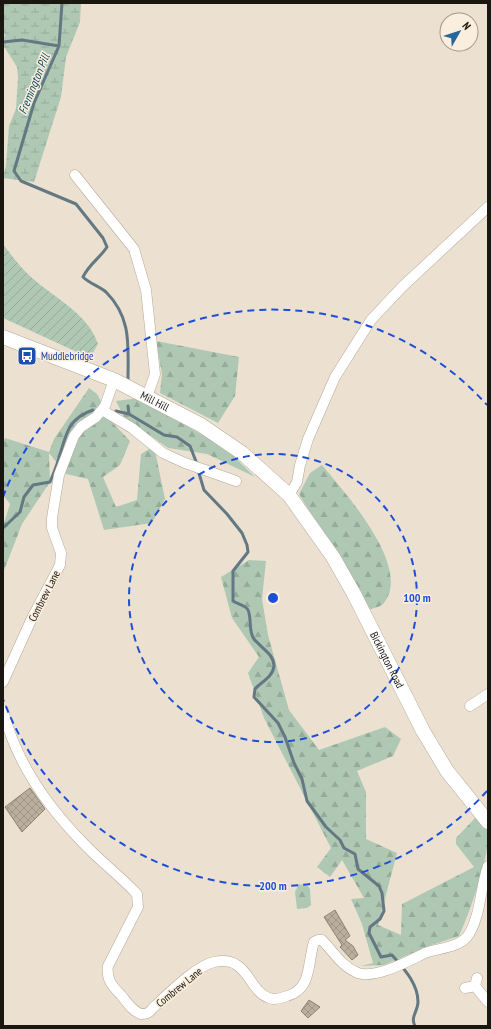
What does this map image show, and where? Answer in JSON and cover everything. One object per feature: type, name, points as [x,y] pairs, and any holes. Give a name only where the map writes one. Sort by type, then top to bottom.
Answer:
[{"type":"main road","name":"Mill Hill","points":[[3,337],[114,380],[201,425],[242,453],[289,495]]},
{"type":"main road","name":"Bickington Road","points":[[289,495],[333,557],[354,594],[423,731],[447,771],[488,822]]},
{"type":"street","points":[[75,175],[134,249],[146,290],[155,374],[147,397]]},
{"type":"street","points":[[289,495],[297,482],[300,465],[308,439],[335,377],[371,320],[402,287],[488,207]]},
{"type":"street","name":"Combrew Lane","points":[[3,682],[32,618],[60,565],[61,552],[52,528],[52,518],[59,475],[74,436],[81,427],[96,417],[102,410],[114,380]]},
{"type":"street","points":[[102,410],[132,428],[163,453],[185,463],[236,481]]},
{"type":"street","points":[[470,706],[488,694]]},
{"type":"street","name":"Combrew Lane","points":[[3,710],[13,744],[36,786],[88,849],[137,894],[138,907],[108,966],[107,974],[113,986],[135,1011],[142,1014],[149,1013],[169,993],[199,970],[211,963],[225,960],[242,970],[260,991],[269,998],[279,998],[292,995],[301,987],[305,980],[314,942],[318,940],[322,940],[346,966],[358,973],[368,974],[386,970],[426,953],[446,948],[462,941],[468,935],[475,920],[488,866]]},
{"type":"street","points":[[472,984],[488,1002]]},
{"type":"green space","points":[[3,3],[81,3],[80,22],[66,57],[61,97],[34,182],[3,178],[6,165],[9,126],[16,109],[18,78],[17,67],[3,47],[3,37],[5,36],[3,29]]},
{"type":"green space","points":[[3,244],[31,277],[87,323],[98,344],[90,358],[3,318]]},
{"type":"green space","points":[[156,341],[239,357],[235,396],[218,423],[160,393],[162,374]]},
{"type":"green space","points":[[89,388],[97,394],[113,423],[130,441],[120,465],[103,477],[116,507],[137,500],[141,454],[154,446],[165,499],[152,523],[104,530],[88,479],[66,474],[49,453],[50,482],[22,524],[3,573],[3,526],[10,504],[3,495],[3,443],[5,438],[49,452],[54,439]]},
{"type":"green space","points":[[139,398],[226,449],[255,477],[207,454],[168,448],[124,417],[116,401]]},
{"type":"green space","points":[[322,465],[359,511],[383,551],[390,571],[390,589],[383,604],[378,607],[369,610],[299,494],[310,473]]},
{"type":"green space","points":[[249,560],[266,561],[262,599],[268,635],[289,710],[319,750],[385,727],[401,739],[393,756],[357,771],[366,792],[366,839],[397,853],[378,925],[401,935],[402,904],[474,867],[456,844],[456,838],[478,815],[486,827],[488,831],[488,841],[483,868],[459,936],[426,947],[384,965],[361,966],[373,963],[362,924],[351,899],[364,898],[342,860],[330,877],[317,867],[331,848],[264,718],[248,673],[259,657],[232,618],[221,577]]},
{"type":"green space","points":[[299,884],[308,886],[310,889],[311,905],[307,908],[297,909],[295,892]]},
{"type":"building","points":[[30,788],[45,809],[22,832],[5,807]]},
{"type":"building","points":[[335,910],[350,936],[345,940],[353,946],[358,955],[352,960],[340,947],[342,945],[324,917]]},
{"type":"building","points":[[309,1000],[320,1007],[308,1018],[301,1011]]},
{"type":"waterway","name":"Fremington Pill","points":[[62,3],[59,46],[34,103],[14,171],[21,181],[76,204],[103,238],[107,247],[88,268],[83,277],[106,292],[120,312],[127,333],[128,380]]},
{"type":"waterway","points":[[3,42],[22,40],[59,46]]},
{"type":"waterway","points":[[128,406],[129,414],[164,435],[177,437],[190,446],[197,464]]},
{"type":"waterway","points":[[3,528],[20,512],[24,497],[33,485],[50,482],[68,430],[77,418],[93,410]]},
{"type":"waterway","points":[[116,411],[129,414]]},
{"type":"waterway","points":[[198,470],[204,490],[227,514],[242,533],[247,545],[248,552],[233,571],[233,601],[247,608],[252,636],[270,655],[274,666],[269,676],[255,689],[254,697],[278,723],[302,779],[307,801],[326,827],[340,840],[344,848],[355,854],[358,869],[379,886],[382,893],[384,911],[380,919],[370,927],[369,933],[381,957],[392,955],[413,982],[418,1002],[413,1020],[415,1026]]},
{"type":"place","name":"Muddlebridge","points":[[27,356]]}]
